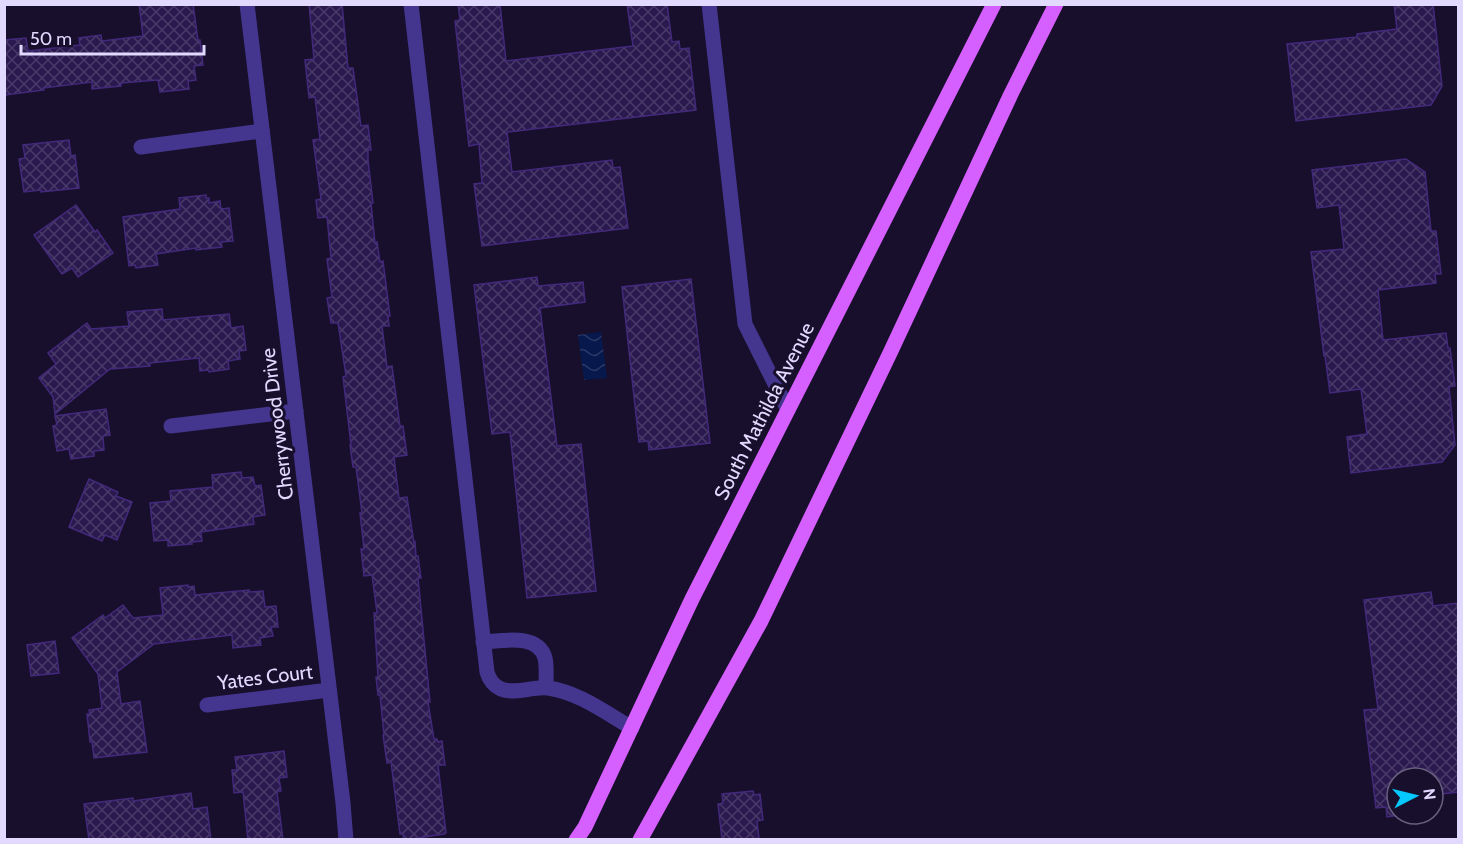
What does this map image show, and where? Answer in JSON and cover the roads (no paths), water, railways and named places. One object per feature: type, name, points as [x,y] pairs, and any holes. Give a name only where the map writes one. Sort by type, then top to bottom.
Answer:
[{"type":"main road","name":"South Mathilda Avenue","points":[[576,840],[585,827],[692,599],[994,4]]},
{"type":"main road","points":[[640,840],[761,621],[1056,4]]},
{"type":"street","name":"Cherrywood Drive","points":[[247,4],[346,840]]},
{"type":"street","points":[[411,4],[487,672],[496,686],[501,689],[513,691],[546,687],[574,694],[632,728]]},
{"type":"street","points":[[710,4],[745,324],[788,411]]},
{"type":"street","points":[[141,147],[262,131]]},
{"type":"street","points":[[171,426],[296,411]]},
{"type":"street","points":[[483,642],[520,640],[532,643],[543,652],[545,658],[546,687]]},
{"type":"street","name":"Yates Court","points":[[207,705],[329,690]]},
{"type":"water","points":[[601,332],[607,378],[584,380],[578,335]]}]
